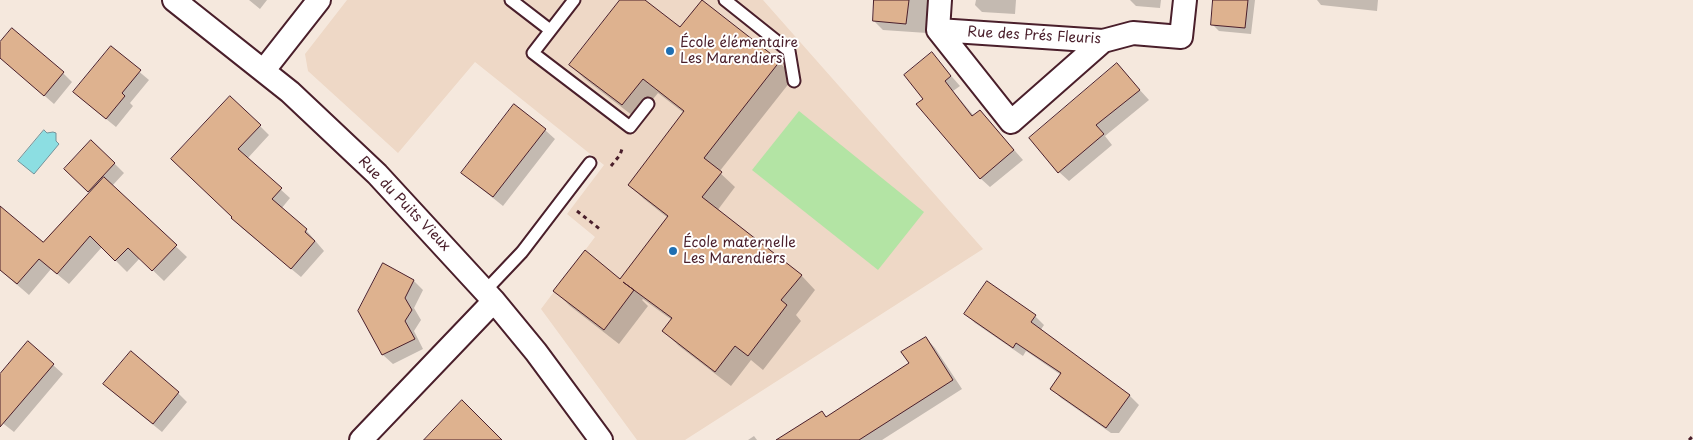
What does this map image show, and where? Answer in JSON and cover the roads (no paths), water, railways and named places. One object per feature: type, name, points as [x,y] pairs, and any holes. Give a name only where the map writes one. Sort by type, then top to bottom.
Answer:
[{"type":"street","name":"Rue du Puits Vieux","points":[[174,0],[290,92],[377,174],[490,296],[536,352],[601,440]]},
{"type":"street","points":[[264,70],[318,0]]},
{"type":"street","points":[[940,0],[938,30],[1011,122],[1104,41]]},
{"type":"street","name":"Rue des Prés Fleuris","points":[[938,30],[1104,41],[1133,33],[1181,37],[1185,0]]},
{"type":"street","points":[[361,440],[490,296]]},
{"type":"lane","points":[[511,0],[550,30]]},
{"type":"lane","points":[[574,0],[533,53],[630,127],[648,104]]},
{"type":"lane","points":[[725,0],[789,51],[794,81]]},
{"type":"lane","points":[[490,296],[590,163]]},
{"type":"water","points":[[44,130],[47,133],[56,133],[56,141],[59,144],[34,174],[18,161]]},
{"type":"place","name":"École élémentaire Les Marendiers","points":[[670,51]]},
{"type":"place","name":"École maternelle Les Marendiers","points":[[673,251]]}]
